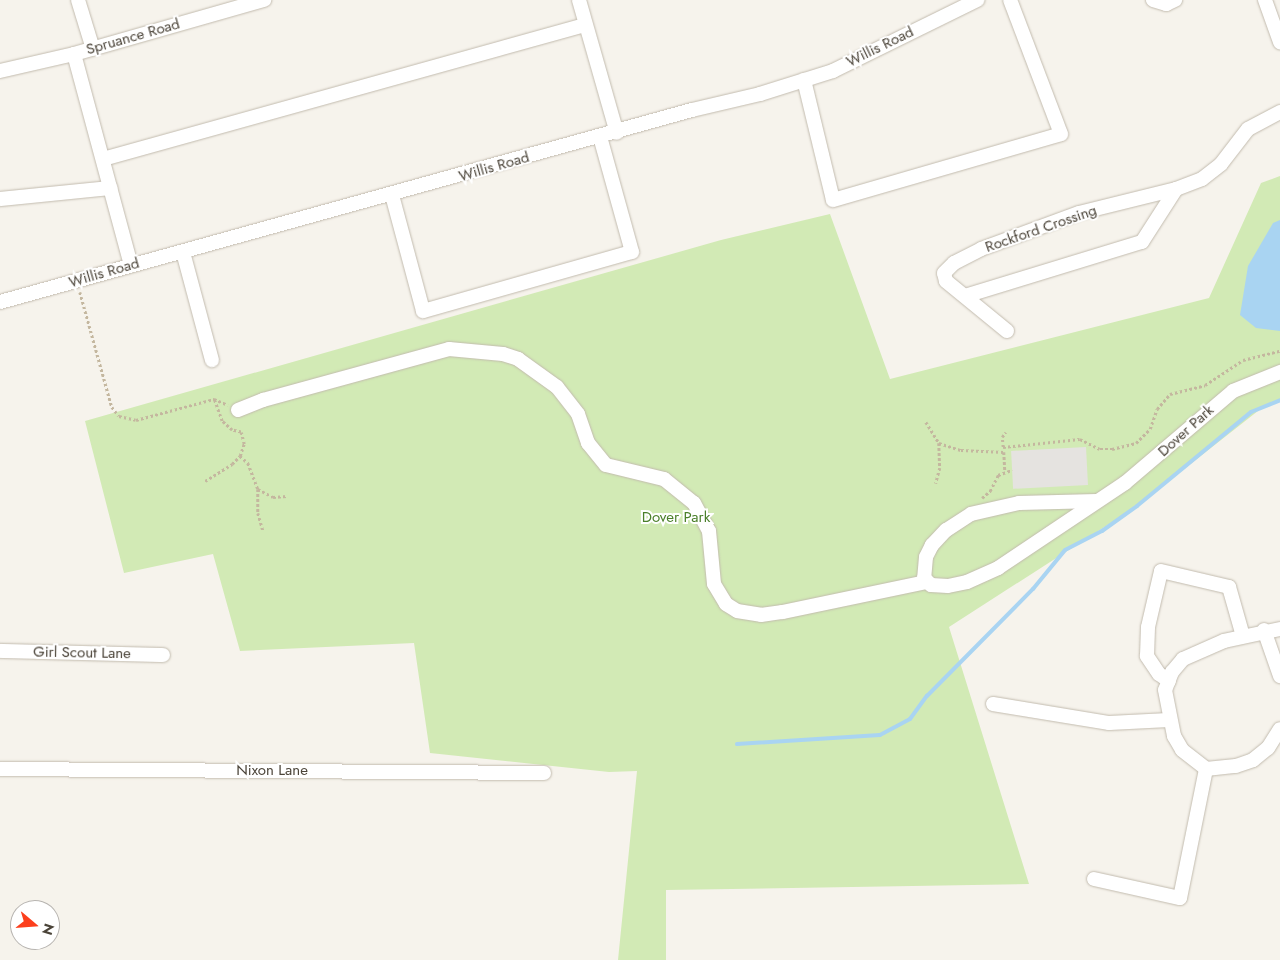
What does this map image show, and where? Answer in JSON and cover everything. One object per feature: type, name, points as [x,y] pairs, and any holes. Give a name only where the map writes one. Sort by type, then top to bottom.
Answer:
[{"type":"street","points":[[78,0],[96,48]]},
{"type":"street","points":[[88,0],[96,48]]},
{"type":"street","name":"Spruance Road","points":[[0,70],[74,54],[264,0]]},
{"type":"street","points":[[579,0],[617,132]]},
{"type":"street","name":"Willis Road","points":[[0,302],[804,80],[833,71],[977,0]]},
{"type":"street","points":[[804,80],[833,200],[1061,134],[1010,0]]},
{"type":"street","points":[[1154,0],[1166,4],[1175,0]]},
{"type":"street","points":[[1265,0],[1280,42]]},
{"type":"street","points":[[103,159],[585,24]]},
{"type":"street","points":[[74,54],[131,265]]},
{"type":"street","name":"Rockford Crossing","points":[[1007,331],[946,281],[944,273],[954,263],[981,249],[1079,213],[1176,189],[1212,172],[1248,129],[1280,112]]},
{"type":"street","points":[[392,195],[423,311],[632,252],[600,137]]},
{"type":"street","points":[[0,200],[110,188]]},
{"type":"street","points":[[965,296],[1142,242],[1176,189]]},
{"type":"street","points":[[183,252],[212,360]]},
{"type":"street","name":"Dover Park","points":[[238,410],[263,400],[450,349],[503,354],[518,359],[558,387],[578,414],[588,442],[606,465],[664,479],[694,503],[709,531],[714,584],[726,604],[736,610],[761,615],[926,582],[948,586],[986,574],[1140,472],[1228,394],[1242,385],[1280,372]]},
{"type":"street","points":[[926,582],[924,564],[932,545],[946,530],[971,514],[1019,503],[1097,501]]},
{"type":"street","points":[[1169,681],[1159,674],[1148,656],[1148,627],[1161,571],[1230,587],[1243,636]]},
{"type":"street","points":[[1280,629],[1264,630],[1243,636],[1183,659],[1165,690],[1168,720],[1182,750],[1206,769],[1236,766],[1253,760],[1268,748],[1280,730]]},
{"type":"street","points":[[1264,630],[1280,676]]},
{"type":"street","name":"Girl Scout Lane","points":[[0,651],[163,655]]},
{"type":"street","points":[[993,704],[1110,723],[1168,720]]},
{"type":"street","name":"Nixon Lane","points":[[0,769],[544,773]]},
{"type":"street","points":[[1094,879],[1180,898],[1206,769]]},
{"type":"path","points":[[77,281],[112,407],[119,416],[136,420],[214,399],[238,410]]},
{"type":"path","points":[[1003,447],[1080,439],[1100,449],[1112,449],[1136,443],[1150,429],[1158,409],[1170,394],[1205,385],[1243,360],[1280,351]]},
{"type":"path","points":[[205,481],[240,456],[244,444],[242,432],[232,430],[222,421],[214,399]]},
{"type":"path","points":[[926,422],[940,443],[940,468],[936,483]]},
{"type":"path","points":[[1005,471],[1002,438],[1006,432]]},
{"type":"path","points":[[940,443],[962,450],[1004,452]]},
{"type":"path","points":[[240,456],[248,463],[258,489],[258,513],[263,531]]},
{"type":"path","points":[[977,500],[990,491],[998,475],[1012,470]]},
{"type":"path","points":[[258,489],[273,497],[287,496]]},
{"type":"green space","name":"Dover Park","points":[[1280,176],[1280,401],[1263,407],[1137,506],[949,627],[1029,884],[666,890],[666,960],[618,960],[637,771],[609,772],[430,753],[414,643],[240,651],[213,554],[124,573],[85,421],[721,240],[830,214],[890,379],[1209,298],[1261,183]]},
{"type":"shaded area","points":[[1086,447],[1088,485],[1013,489],[1011,451]]},
{"type":"water","points":[[1280,220],[1280,331],[1256,328],[1240,315],[1248,266],[1273,223]]},
{"type":"waterway","points":[[737,744],[880,735],[910,719],[927,696],[1033,589],[1065,550],[1102,531],[1137,506],[1251,412],[1280,400]]}]
